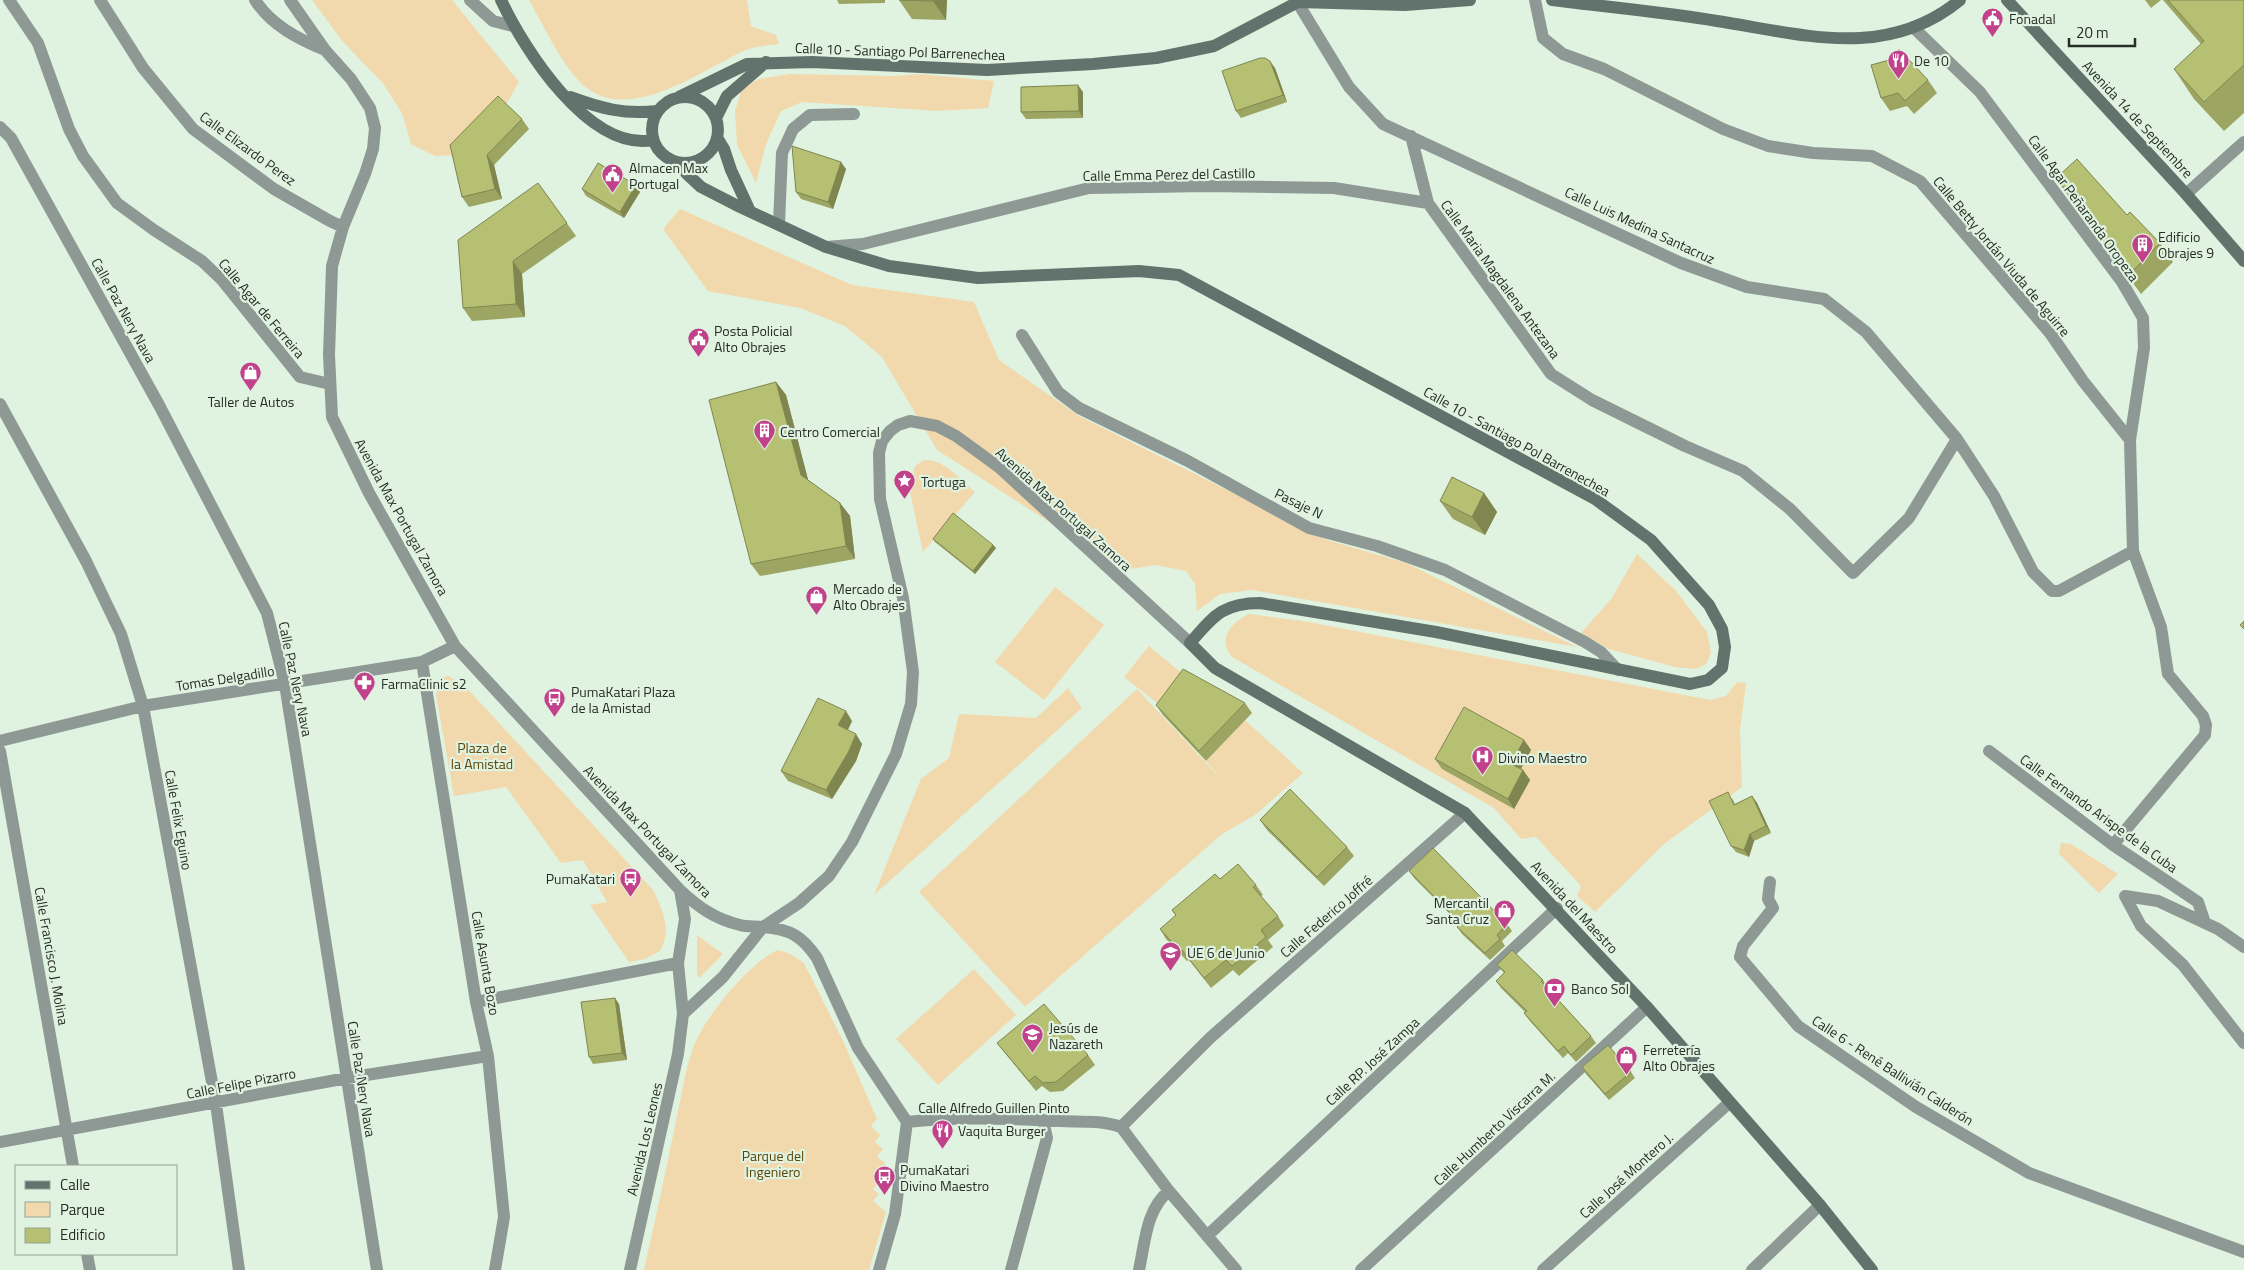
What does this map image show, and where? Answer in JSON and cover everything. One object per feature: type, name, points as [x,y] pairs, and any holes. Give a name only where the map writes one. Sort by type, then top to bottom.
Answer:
[{"type":"main road","points":[[501,0],[513,26],[541,69],[586,117],[612,134],[639,142],[652,140]]},
{"type":"main road","name":"Calle 10 - Santiago Pol Barrenechea","points":[[679,97],[747,64],[812,62],[987,70],[1156,58],[1214,46],[1297,1],[1405,5],[1470,0]]},
{"type":"main road","points":[[1552,0],[1717,21],[1786,34],[1837,39],[1878,37],[1914,28],[1948,10],[1960,0]]},
{"type":"main road","name":"Avenida 14 de Septiembre","points":[[2007,0],[2186,194],[2244,261]]},
{"type":"main road","points":[[716,118],[727,96],[766,62]]},
{"type":"main road","points":[[567,96],[604,109],[634,114],[657,111]]},
{"type":"main road","points":[[718,139],[713,149],[705,157],[695,162],[684,164],[664,157],[652,140],[651,130],[657,111],[663,104],[679,97],[691,97],[702,101],[710,108],[716,118],[718,139],[749,209]]},
{"type":"main road","name":"Calle 10 - Santiago Pol Barrenechea","points":[[684,164],[686,173],[701,187],[826,247],[889,266],[978,278],[1139,271],[1179,276],[1595,499],[1651,540],[1709,605],[1722,628],[1725,647],[1722,668],[1708,680],[1690,684],[1436,632],[1260,603],[1241,603],[1228,607],[1209,621],[1190,643]]},
{"type":"main road","name":"Avenida del Maestro","points":[[1190,643],[1215,668],[1465,813],[1557,908],[1647,1007],[1820,1205],[1872,1270]]},
{"type":"street","name":"Calle Agar de Ferreira","points":[[9,0],[38,43],[69,130],[83,156],[117,203],[202,261],[222,280],[300,377],[330,384]]},
{"type":"street","name":"Calle Elizardo Perez","points":[[100,0],[142,68],[193,130],[274,189],[343,227]]},
{"type":"street","points":[[255,0],[265,15],[303,41],[325,50]]},
{"type":"street","name":"Avenida Max Portugal Zamora","points":[[290,0],[325,50],[351,79],[370,108],[375,128],[372,149],[365,174],[343,227],[332,266],[330,384],[332,418],[391,534],[440,616],[455,646],[680,890],[703,910],[723,920],[742,926],[763,927],[799,903],[829,876],[852,842],[896,754],[911,704],[913,672],[903,598],[880,499],[878,473],[882,442],[890,431],[898,425],[910,421],[937,426],[956,436],[1000,468],[1190,643]]},
{"type":"street","points":[[470,0],[493,21],[513,26]]},
{"type":"street","name":"Calle Betty Jordán Viuda de Aguirre","points":[[1535,0],[1543,38],[1563,54],[1604,69],[1722,129],[1768,146],[1813,153],[1872,156],[1920,181],[2050,332],[2083,381],[2130,440]]},
{"type":"street","name":"Calle Luis Medina Santacruz","points":[[1297,1],[1349,87],[1383,124],[1681,263],[1748,287],[1824,299],[1866,332],[1957,439],[1994,496],[2032,572],[2052,590],[2060,590],[2133,551]]},
{"type":"street","name":"Calle Agar Peñaranda Oropeza","points":[[1914,28],[1980,92],[2122,282],[2143,318],[2144,348],[2130,440]]},
{"type":"street","points":[[779,223],[782,153],[793,128],[810,115],[854,114]]},
{"type":"street","name":"Calle Paz Nery Nava","points":[[0,127],[10,138],[34,179],[159,405],[267,613],[285,684],[377,1270]]},
{"type":"street","name":"Calle Maria Magdalena Antezana","points":[[1411,136],[1428,203],[1551,374],[1592,400],[1685,446],[1743,471],[1790,508],[1853,573],[1909,518],[1957,439]]},
{"type":"street","points":[[2186,194],[2244,142]]},
{"type":"street","name":"Calle Emma Perez del Castillo","points":[[826,247],[863,244],[1089,188],[1207,186],[1334,188],[1428,203]]},
{"type":"street","name":"Pasaje N","points":[[1022,335],[1058,392],[1079,408],[1186,460],[1309,528],[1376,546],[1445,570],[1585,642],[1601,652],[1618,670]]},
{"type":"street","name":"Calle Felix Eguino","points":[[0,404],[86,561],[121,634],[143,706],[216,1104],[239,1270]]},
{"type":"street","points":[[2113,845],[2205,735],[2206,725],[2203,716],[2168,674],[2161,627],[2133,551],[2130,440]]},
{"type":"street","name":"Tomas Delgadillo","points":[[0,741],[143,706],[422,662],[455,646]]},
{"type":"street","name":"Calle Asunta Bozo","points":[[422,662],[476,1002],[488,1056],[504,1217],[495,1270]]},
{"type":"street","name":"Calle Francisco J. Molina","points":[[0,751],[73,1165]]},
{"type":"street","name":"Calle Fernando Arispe de la Cuba","points":[[1989,751],[2113,845],[2198,902],[2205,923]]},
{"type":"street","name":"Calle Federico Joffré","points":[[1121,1127],[1210,1038],[1465,813]]},
{"type":"street","name":"Calle 6 - René Ballivián Calderón","points":[[1770,882],[1768,899],[1773,908],[1743,946],[1740,957],[1798,1026],[1916,1107],[2029,1173],[2244,1252]]},
{"type":"street","name":"Avenida Los Leones","points":[[630,1270],[678,1054],[684,1014],[678,963],[685,918],[680,890]]},
{"type":"street","points":[[2244,947],[2205,923],[2158,901],[2125,896],[2141,926],[2183,965],[2244,1043]]},
{"type":"street","name":"Calle RP. José Zampa","points":[[1207,1236],[1557,908]]},
{"type":"street","points":[[684,1014],[723,977],[763,927]]},
{"type":"street","name":"Calle Alfredo Guillen Pinto","points":[[763,927],[782,929],[800,937],[811,949],[817,958],[858,1048],[907,1122],[930,1119],[1043,1120],[1110,1123],[1121,1127]]},
{"type":"street","points":[[476,1002],[678,963]]},
{"type":"street","name":"Calle Humberto Viscarra M.","points":[[1361,1270],[1647,1007]]},
{"type":"street","name":"Calle Felipe Pizarro","points":[[0,1142],[216,1104],[347,1078],[488,1056]]},
{"type":"street","name":"Calle José Montero J.","points":[[1543,1270],[1729,1103]]},
{"type":"street","points":[[1011,1270],[1047,1138],[1043,1120]]},
{"type":"street","points":[[879,1270],[895,1214],[907,1122]]},
{"type":"street","points":[[1121,1127],[1169,1191],[1236,1270]]},
{"type":"street","points":[[1139,1270],[1153,1208],[1160,1198],[1169,1191]]},
{"type":"street","points":[[1752,1270],[1820,1205]]},
{"type":"street","points":[[87,1255],[90,1270]]},
{"type":"green space","points":[[312,0],[452,0],[519,82],[505,106],[457,155],[435,156],[411,144],[402,113],[382,82],[343,42]]},
{"type":"green space","points":[[529,0],[747,0],[751,26],[776,35],[779,44],[746,50],[689,80],[650,95],[631,99],[612,99],[595,93],[572,73]]},
{"type":"green space","points":[[790,74],[894,76],[920,74],[994,81],[988,108],[938,111],[802,102],[781,111],[766,144],[756,183],[737,145],[735,111],[741,91],[758,79]]},
{"type":"green space","points":[[680,209],[852,285],[974,302],[999,360],[1079,416],[1327,540],[1406,563],[1577,647],[1252,590],[1220,594],[1197,611],[1195,584],[1186,571],[1156,565],[1124,570],[937,450],[882,357],[845,326],[800,308],[708,291],[663,229]]},
{"type":"green space","points":[[924,460],[945,466],[975,492],[923,552],[910,492],[915,466]]},
{"type":"green space","points":[[1637,554],[1676,591],[1707,632],[1711,653],[1706,664],[1696,669],[1675,667],[1609,649],[1581,633],[1612,598]]},
{"type":"green space","points":[[1055,587],[1104,625],[1044,700],[995,662]]},
{"type":"green space","points":[[1249,614],[1309,622],[1710,700],[1726,696],[1737,682],[1746,683],[1740,730],[1742,787],[1664,844],[1595,912],[1577,896],[1581,886],[1536,837],[1521,839],[1494,808],[1232,657],[1226,644],[1228,632],[1242,617]]},
{"type":"green space","points":[[1149,646],[1190,680],[1166,710],[1124,677]]},
{"type":"green space","name":"Plaza de la Amistad","points":[[448,676],[464,685],[653,890],[663,913],[666,928],[664,943],[660,951],[645,959],[629,962],[590,905],[607,902],[583,860],[561,863],[506,787],[454,796],[436,695],[441,678]]},
{"type":"green space","points":[[1068,688],[1082,708],[874,895],[921,779],[949,758],[959,714],[1036,718]]},
{"type":"green space","points":[[1137,689],[1223,781],[1206,761],[1245,720],[1303,773],[1255,815],[1222,834],[1025,1007],[919,892]]},
{"type":"green space","points":[[2061,843],[2071,844],[2118,874],[2099,893],[2059,854]]},
{"type":"green space","points":[[697,935],[723,954],[699,978],[697,975]]},
{"type":"green space","name":"Parque del Ingeniero","points":[[778,950],[790,954],[804,963],[843,1041],[877,1119],[871,1126],[880,1135],[875,1142],[883,1149],[877,1156],[885,1163],[879,1170],[885,1174],[873,1189],[879,1194],[873,1201],[886,1212],[869,1270],[644,1270],[686,1071],[695,1043],[709,1018],[730,991],[755,966]]},
{"type":"green space","points":[[974,969],[1016,1015],[938,1085],[896,1039]]},
{"type":"building","points":[[899,0],[933,0],[933,1]]},
{"type":"building","points":[[2168,0],[2244,0],[2244,65],[2204,102],[2174,69],[2204,41]]},
{"type":"building","points":[[1899,49],[1928,80],[1905,101],[1898,93],[1881,98],[1871,65],[1893,59]]},
{"type":"building","points":[[1260,58],[1270,61],[1283,95],[1236,111],[1222,71]]},
{"type":"building","points":[[1078,85],[1079,111],[1021,112],[1021,87]]},
{"type":"building","points":[[498,96],[522,119],[487,155],[495,189],[462,197],[450,145]]},
{"type":"building","points":[[792,146],[841,162],[828,202],[796,192]]},
{"type":"building","points":[[2077,159],[2127,215],[2130,212],[2160,243],[2128,276],[2103,239],[2056,178]]},
{"type":"building","name":"Almacen Max Portugal","points":[[598,163],[636,185],[620,212],[582,189]]},
{"type":"building","points":[[538,183],[567,223],[513,261],[516,304],[463,308],[458,240]]},
{"type":"building","name":"Centro Comercial","points":[[776,382],[801,475],[840,503],[846,546],[751,564],[709,400]]},
{"type":"building","points":[[1452,477],[1484,493],[1472,517],[1440,501]]},
{"type":"building","points":[[953,513],[993,545],[973,571],[933,539]]},
{"type":"building","points":[[2244,621],[2244,629],[2240,625]]},
{"type":"building","points":[[1183,669],[1245,703],[1199,751],[1156,705]]},
{"type":"building","points":[[818,698],[846,711],[838,725],[856,734],[849,751],[826,790],[781,771]]},
{"type":"building","points":[[1464,707],[1524,740],[1511,764],[1523,770],[1508,799],[1435,759]]},
{"type":"building","points":[[1290,789],[1347,847],[1317,877],[1260,820]]},
{"type":"building","points":[[1728,792],[1734,805],[1752,796],[1766,826],[1750,834],[1744,850],[1731,846],[1709,801]]},
{"type":"building","points":[[1433,848],[1507,924],[1497,935],[1500,939],[1485,953],[1457,927],[1461,924],[1409,871]]},
{"type":"building","points":[[1238,864],[1256,885],[1253,887],[1278,916],[1261,930],[1266,937],[1232,966],[1226,960],[1204,978],[1182,950],[1180,951],[1160,929],[1176,915],[1172,910],[1215,874],[1220,879]]},
{"type":"building","points":[[1512,950],[1543,980],[1541,981],[1591,1036],[1571,1055],[1564,1046],[1558,1051],[1524,1013],[1527,1011],[1496,981],[1505,972],[1497,965]]},
{"type":"building","points":[[615,998],[622,1053],[589,1057],[581,1002]]},
{"type":"building","points":[[1044,1004],[1088,1055],[1056,1082],[1043,1083],[1035,1076],[1029,1081],[997,1043]]},
{"type":"building","points":[[1608,1045],[1631,1072],[1605,1094],[1582,1067]]},
{"type":"place","name":"Fonadal","points":[[1993,37]]},
{"type":"place","name":"De 10","points":[[1898,79]]},
{"type":"place","name":"Almacen Max Portugal","points":[[613,194]]},
{"type":"place","name":"Edificio Obrajes 9","points":[[2142,263]]},
{"type":"place","name":"Posta Policial Alto Obrajes","points":[[698,357]]},
{"type":"place","name":"Taller de Autos","points":[[251,392]]},
{"type":"place","name":"Centro Comercial","points":[[764,450]]},
{"type":"place","name":"Tortuga","points":[[905,500]]},
{"type":"place","name":"Mercado de Alto Obrajes","points":[[817,615]]},
{"type":"place","name":"FarmaClinic s2","points":[[365,702]]},
{"type":"place","name":"PumaKatari Plaza de la Amistad","points":[[555,718]]},
{"type":"place","name":"Divino Maestro","points":[[1482,776]]},
{"type":"place","name":"PumaKatari","points":[[631,897]]},
{"type":"place","name":"Mercantil Santa Cruz","points":[[1505,929]]},
{"type":"place","name":"UE 6 de Junio","points":[[1171,971]]},
{"type":"place","name":"Banco Sol","points":[[1555,1007]]},
{"type":"place","name":"Jesús de Nazareth","points":[[1033,1054]]},
{"type":"place","name":"Ferretería Alto Obrajes","points":[[1627,1076]]},
{"type":"place","name":"Vaquita Burger","points":[[942,1149]]},
{"type":"place","name":"PumaKatari Divino Maestro","points":[[884,1196]]}]
